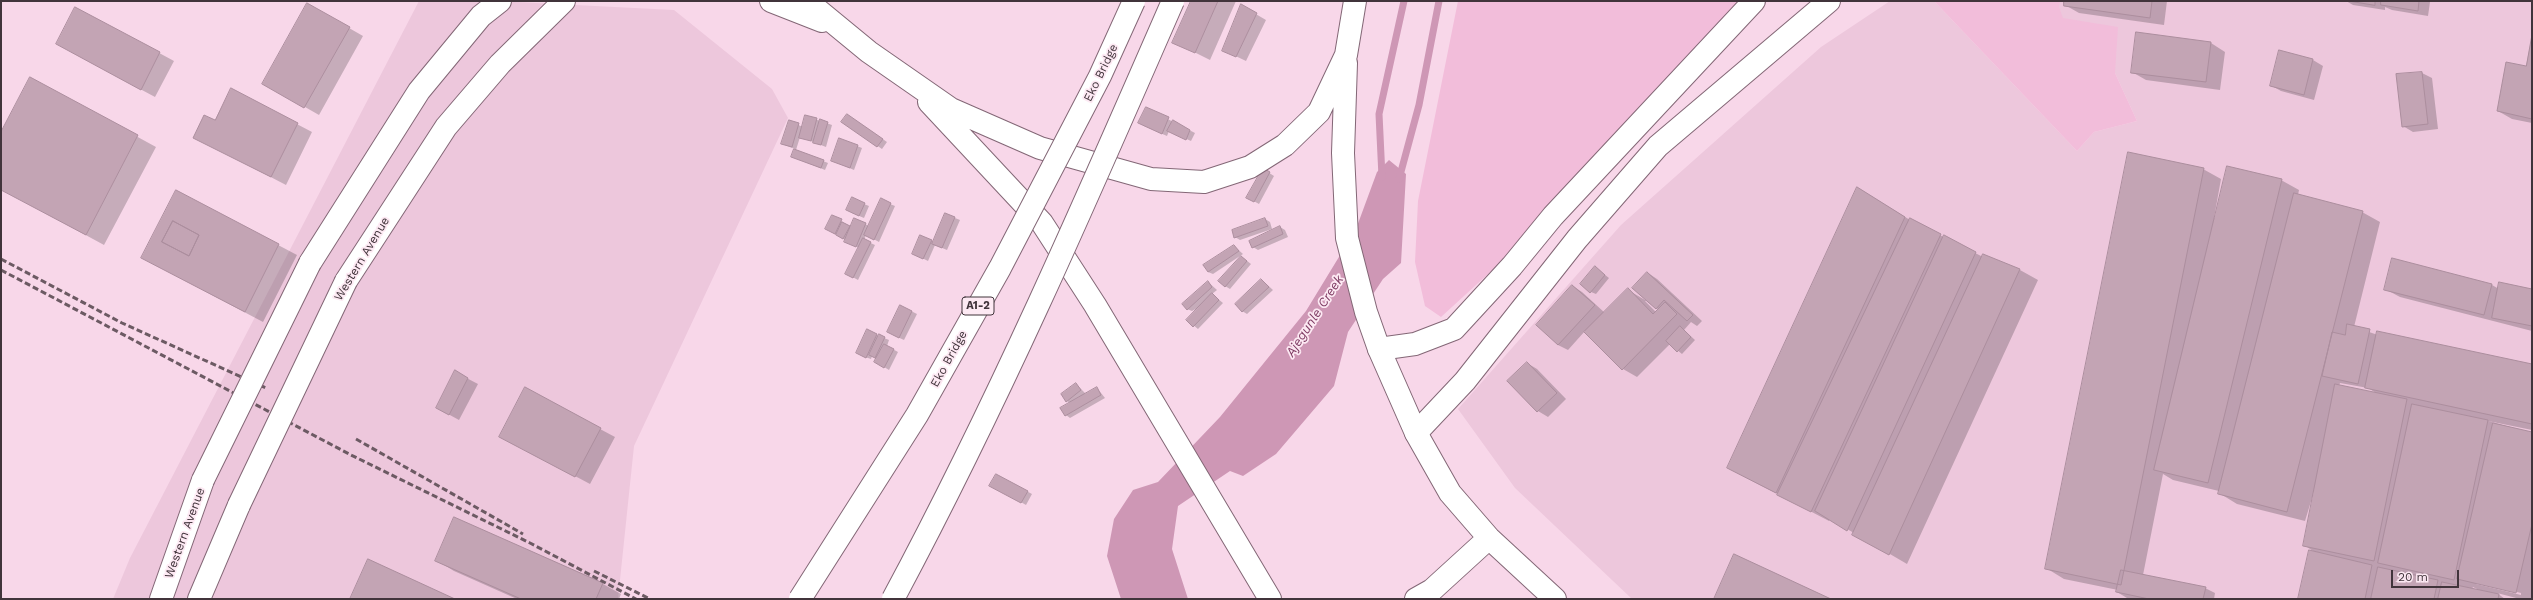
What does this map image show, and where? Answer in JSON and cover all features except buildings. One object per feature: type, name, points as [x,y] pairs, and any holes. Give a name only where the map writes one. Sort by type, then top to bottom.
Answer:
[{"type":"main road","name":"Western Avenue","points":[[161,599],[203,480],[310,263],[419,91],[481,16],[500,1]]},
{"type":"main road","name":"Western Avenue","points":[[199,599],[239,505],[346,281],[446,127],[500,64],[564,1]]},
{"type":"main road","points":[[771,1],[835,25]]},
{"type":"main road","points":[[807,1],[869,52],[951,109],[1040,148],[1151,179],[1204,182],[1250,167],[1285,145],[1319,112],[1346,55]]},
{"type":"main road","name":"Eko Bridge","points":[[800,599],[917,415],[1000,268],[1100,76],[1134,1]]},
{"type":"main road","points":[[894,599],[953,487],[1042,299],[1173,1]]},
{"type":"main road","points":[[1355,1],[1346,55],[1343,153],[1347,238],[1366,312],[1379,349],[1416,433],[1450,493],[1490,538],[1555,599]]},
{"type":"main road","points":[[1379,349],[1415,344],[1454,329],[1512,266],[1553,216],[1754,1]]},
{"type":"main road","points":[[1416,433],[1465,381],[1577,239],[1658,146],[1829,1]]},
{"type":"main road","points":[[904,75],[973,151],[1042,223],[1095,305],[1216,512],[1270,599]]},
{"type":"main road","points":[[1553,216],[1577,239]]},
{"type":"main road","points":[[1416,599],[1432,590],[1490,538]]},
{"type":"shaded area","points":[[419,1],[496,1],[674,10],[772,89],[788,118],[634,446],[618,599],[113,599],[130,558]]},
{"type":"shaded area","points":[[1458,1],[1747,1],[1522,243],[1441,317],[1425,306],[1415,262],[1418,201]]},
{"type":"shaded area","points":[[1890,1],[1934,1],[2077,151],[2094,132],[2137,121],[2115,73],[2049,18],[2052,1],[2532,1],[2532,599],[1632,599],[1515,488],[1458,409],[1621,225],[1821,47]]},
{"type":"shaded area","points":[[1934,1],[2060,1],[2059,7],[2063,18],[2118,27],[2115,73],[2137,121],[2094,132],[2077,151]]},
{"type":"water","points":[[1389,160],[1406,174],[1401,263],[1383,279],[1348,332],[1334,386],[1276,454],[1243,476],[1230,471],[1178,506],[1172,549],[1188,599],[1121,599],[1107,556],[1114,519],[1133,490],[1158,482],[1220,417],[1306,311],[1356,229],[1377,172]]},
{"type":"waterway","points":[[1382,177],[1379,114],[1404,1]]},
{"type":"waterway","name":"Ajegunle Creek","points":[[1399,179],[1419,105],[1439,1]]},
{"type":"railway","points":[[1,259],[122,323],[266,388]]},
{"type":"railway","points":[[1,270],[351,455],[530,543],[636,599]]},
{"type":"railway","points":[[356,439],[523,534]]},
{"type":"railway","points":[[594,571],[650,599]]}]
